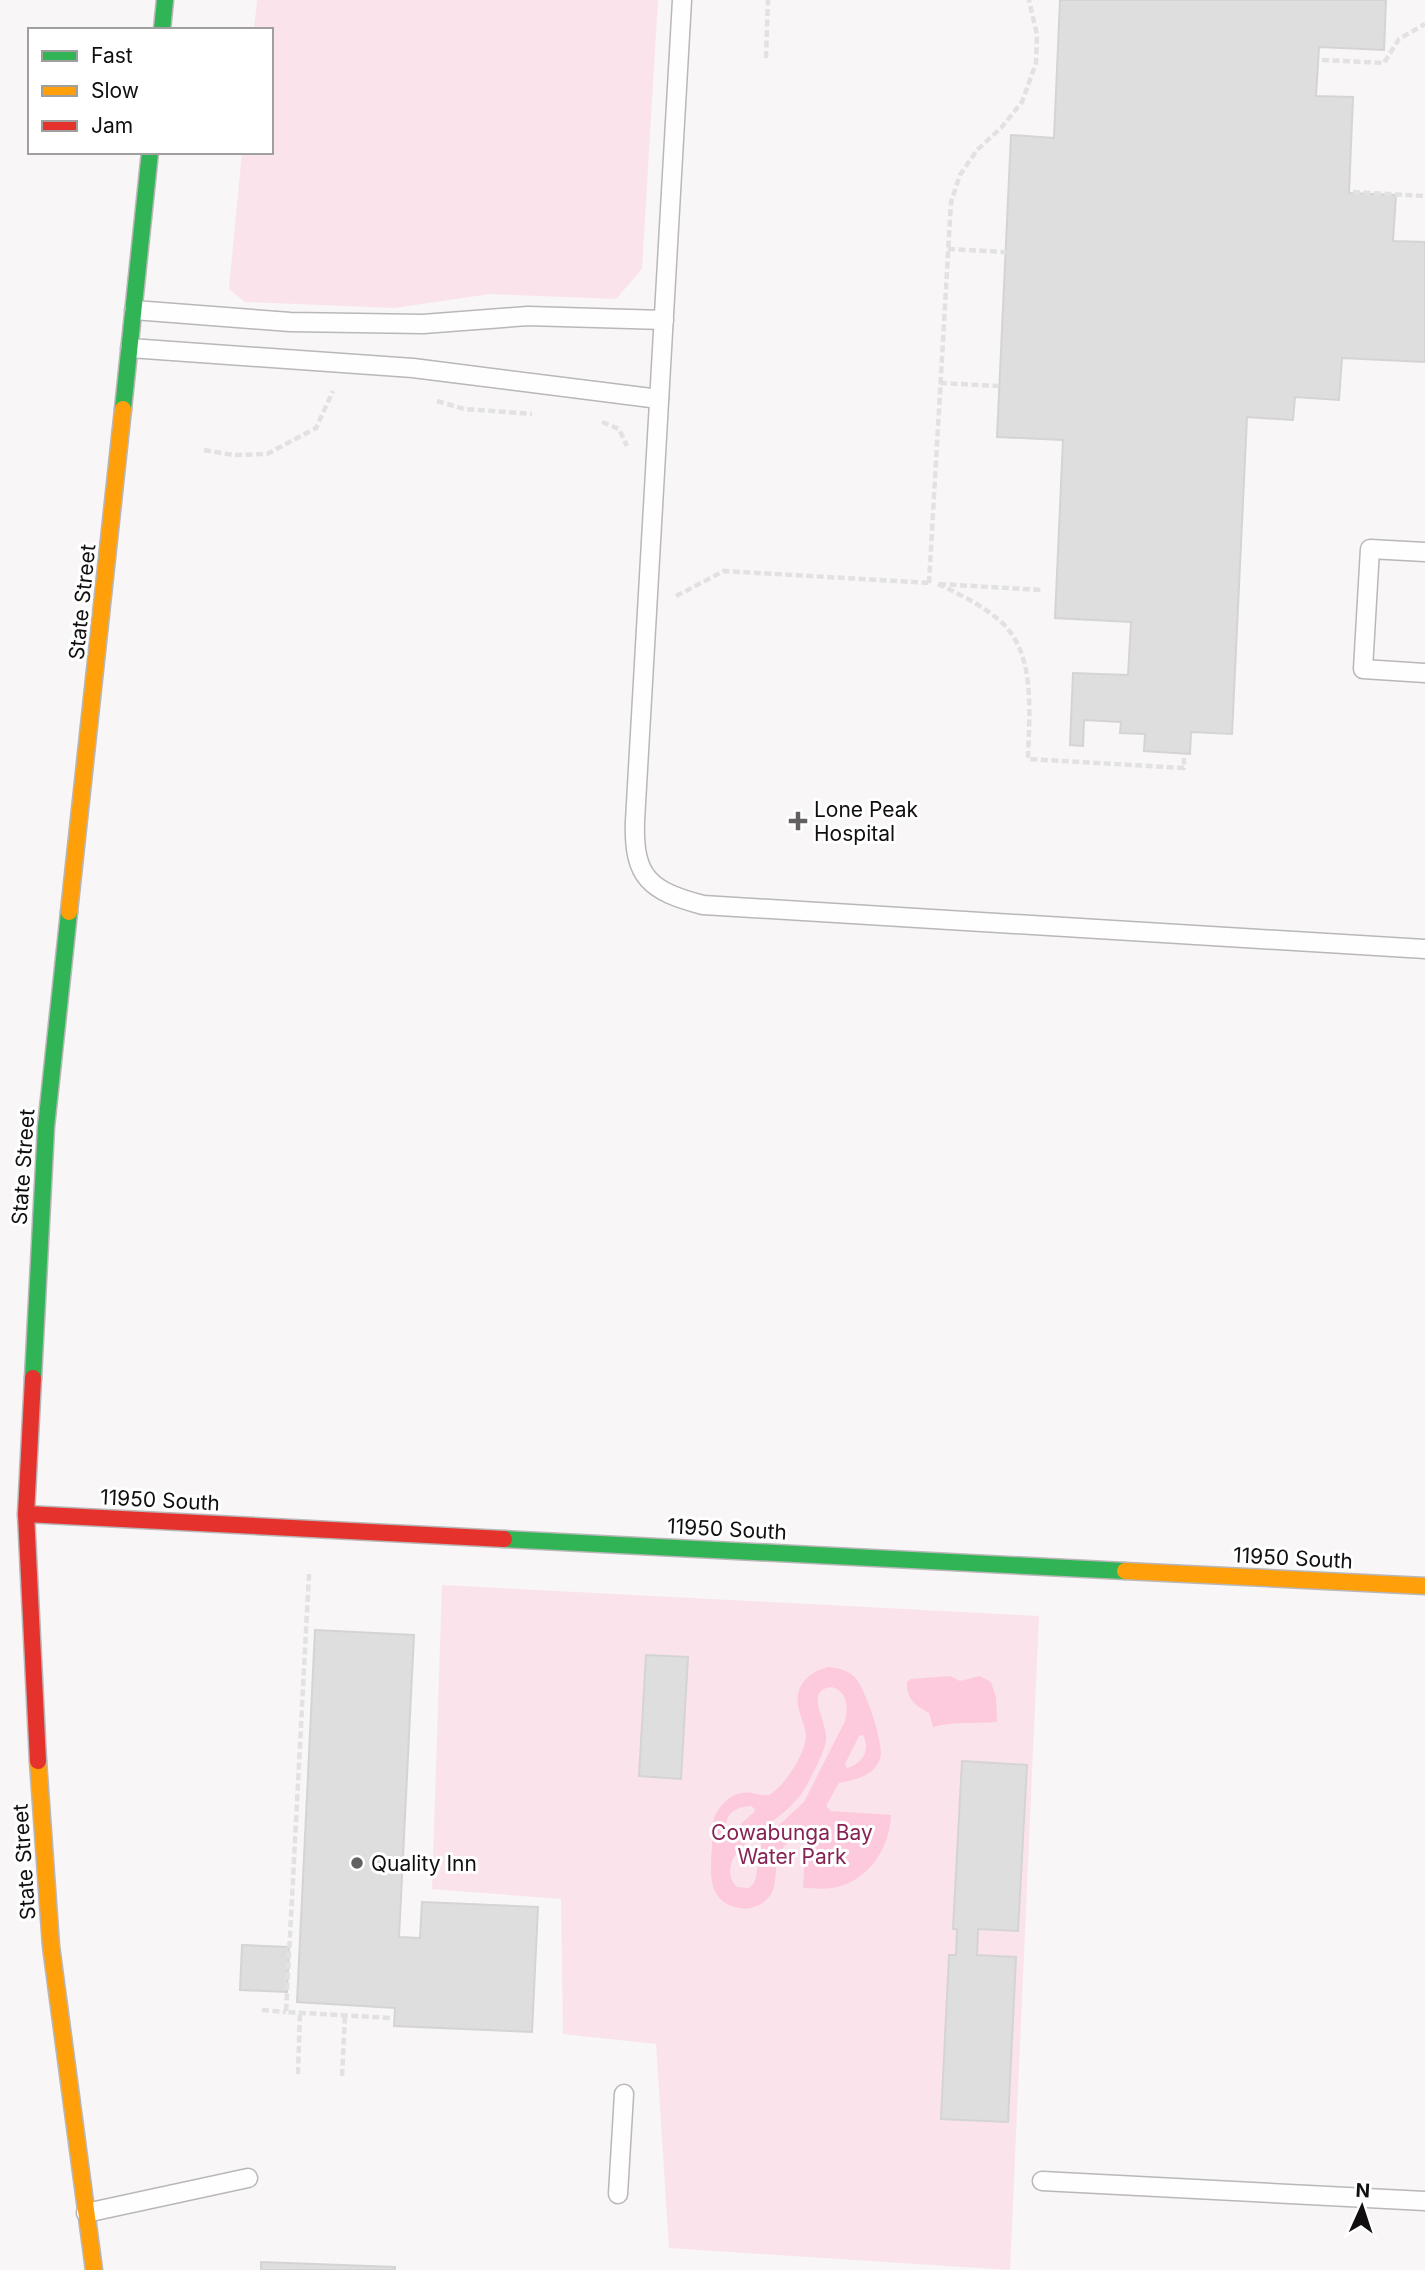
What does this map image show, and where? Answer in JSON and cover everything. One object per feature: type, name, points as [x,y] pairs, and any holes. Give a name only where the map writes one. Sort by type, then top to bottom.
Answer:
[{"type":"main road","points":[[162,28],[165,0]]},
{"type":"main road","name":"State Street","points":[[94,2270],[51,1946],[33,1680],[26,1514],[46,1127],[150,154]]},
{"type":"main road","name":"11950 South","points":[[26,1514],[1425,1586]]},
{"type":"lane","points":[[682,0],[634,839],[636,859],[645,875],[658,888],[676,898],[703,905],[1425,949]]},
{"type":"lane","points":[[134,310],[290,322],[423,324],[527,316],[664,320]]},
{"type":"lane","points":[[130,348],[413,368],[659,399]]},
{"type":"lane","points":[[1425,552],[1370,549],[1363,669],[1425,673]]},
{"type":"lane","points":[[618,2194],[624,2094]]},
{"type":"lane","points":[[86,2213],[248,2178]]},
{"type":"lane","points":[[1042,2181],[1425,2202]]},
{"type":"path","points":[[766,58],[768,0]]},
{"type":"path","points":[[929,583],[951,202],[960,175],[977,149],[1001,128],[1022,102],[1036,63],[1037,35],[1029,0]]},
{"type":"path","points":[[1322,60],[1384,63],[1399,39],[1425,24]]},
{"type":"path","points":[[1353,192],[1425,196]]},
{"type":"path","points":[[948,249],[1006,252]]},
{"type":"path","points":[[204,450],[233,455],[267,454],[316,428],[338,379]]},
{"type":"path","points":[[940,383],[998,386]]},
{"type":"path","points":[[434,400],[464,409],[542,414]]},
{"type":"path","points":[[593,418],[620,429],[628,448]]},
{"type":"path","points":[[669,599],[724,571],[1041,590]]},
{"type":"path","points":[[938,584],[975,603],[1001,622],[1020,648],[1027,678],[1028,759],[1184,768],[1184,758]]},
{"type":"path","points":[[286,2012],[309,1574]]},
{"type":"path","points":[[262,2010],[391,2018]]},
{"type":"path","points":[[298,2074],[300,2012]]},
{"type":"path","points":[[342,2076],[345,2015]]},
{"type":"green space","points":[[257,0],[658,0],[642,269],[616,299],[490,294],[394,308],[245,302],[229,289],[242,154],[273,154],[273,28],[254,28]]},
{"type":"green space","name":"Cowabunga Bay Water Park","points":[[442,1585],[1039,1616],[1010,2270],[669,2248],[656,2044],[563,2034],[561,1899],[432,1889]]},
{"type":"shaded area","points":[[820,1669],[840,1669],[857,1680],[874,1719],[881,1752],[873,1770],[858,1778],[839,1783],[826,1806],[831,1811],[891,1815],[887,1839],[876,1860],[849,1883],[825,1889],[803,1888],[806,1837],[803,1832],[799,1832],[780,1852],[773,1891],[769,1897],[755,1907],[739,1908],[729,1905],[716,1893],[711,1876],[715,1815],[726,1801],[735,1795],[769,1795],[787,1778],[805,1744],[805,1730],[798,1702],[800,1688],[808,1677]],"holes":[[[832,1687],[844,1696],[845,1721],[804,1802],[761,1844],[754,1883],[749,1888],[737,1887],[730,1873],[734,1857],[749,1840],[797,1799],[820,1758],[826,1741],[818,1701],[823,1689]],[[863,1735],[866,1751],[857,1763],[847,1768],[845,1764],[859,1736]],[[751,1806],[755,1809],[754,1812],[734,1830],[727,1831],[729,1816]]]},
{"type":"shaded area","points":[[950,1676],[960,1681],[980,1676],[991,1682],[996,1697],[997,1722],[957,1723],[933,1727],[929,1713],[916,1705],[910,1697],[907,1682],[911,1679]]},
{"type":"building","points":[[1060,0],[1386,0],[1384,50],[1319,47],[1316,96],[1353,97],[1349,193],[1396,195],[1393,241],[1425,242],[1425,362],[1342,358],[1339,400],[1295,397],[1293,420],[1247,417],[1232,734],[1191,732],[1190,754],[1144,751],[1145,734],[1120,733],[1121,722],[1084,720],[1083,746],[1070,745],[1073,673],[1128,675],[1131,622],[1055,618],[1063,440],[997,437],[1011,135],[1054,138]]},
{"type":"building","points":[[315,1630],[414,1635],[399,1937],[420,1938],[422,1902],[538,1907],[532,2032],[394,2026],[395,2008],[297,2002]]},
{"type":"building","points":[[646,1655],[688,1657],[681,1779],[639,1776]]},
{"type":"building","points":[[962,1761],[1027,1765],[1018,1931],[978,1929],[977,1955],[1016,1957],[1008,2122],[941,2119],[949,1955],[956,1955],[957,1929],[953,1929]]},
{"type":"building","points":[[242,1945],[289,1947],[287,1992],[240,1990]]},
{"type":"building","points":[[261,2262],[395,2267],[395,2270],[261,2270]]},
{"type":"traffic: fast","points":[[162,28],[165,0]]},
{"type":"traffic: fast","points":[[123,409],[150,154]]},
{"type":"traffic: fast","points":[[33,1378],[46,1127],[69,912]]},
{"type":"traffic: fast","points":[[504,1539],[1125,1571]]},
{"type":"traffic: slow","points":[[69,912],[123,409]]},
{"type":"traffic: slow","points":[[1125,1571],[1425,1586]]},
{"type":"traffic: slow","points":[[38,1761],[51,1946],[94,2270]]},
{"type":"traffic: jam","points":[[33,1378],[26,1514],[38,1761]]},
{"type":"traffic: jam","points":[[26,1514],[504,1539]]},
{"type":"place","name":"Lone Peak Hospital","points":[[798,821]]},
{"type":"place","name":"Quality Inn","points":[[357,1863]]}]
